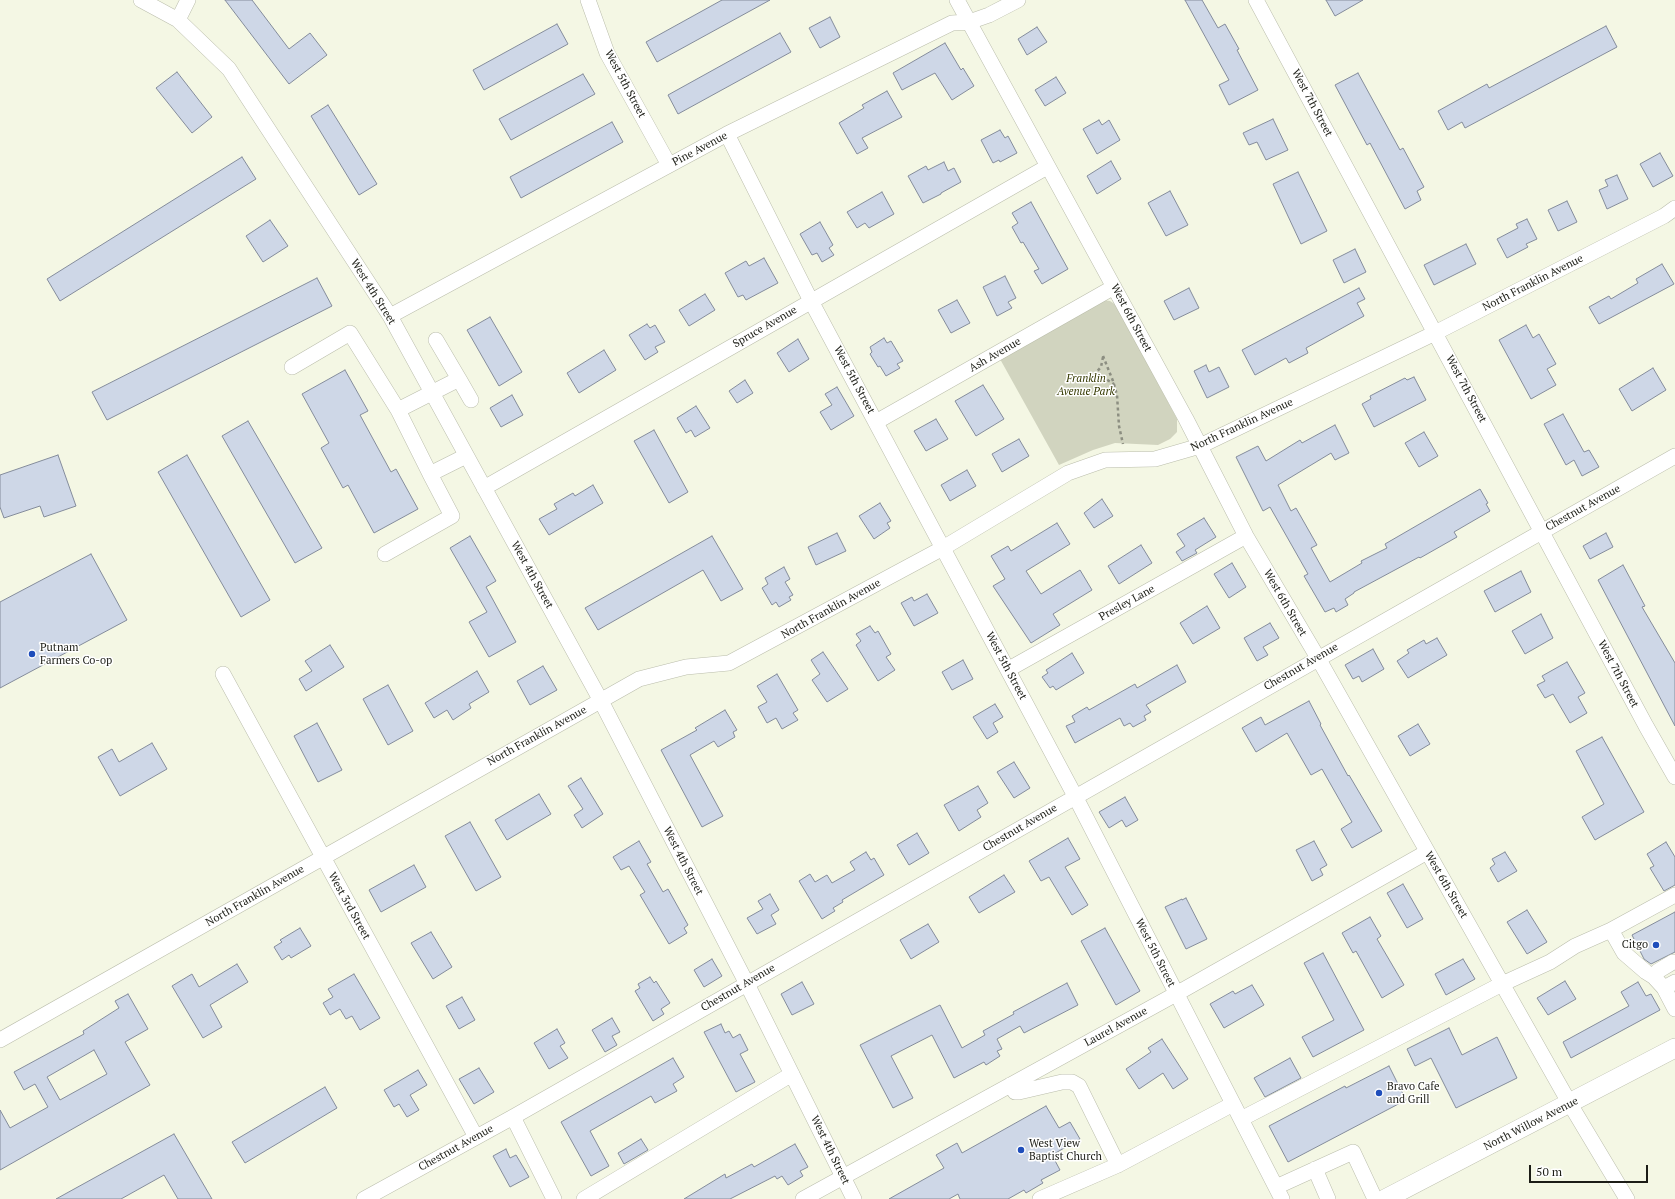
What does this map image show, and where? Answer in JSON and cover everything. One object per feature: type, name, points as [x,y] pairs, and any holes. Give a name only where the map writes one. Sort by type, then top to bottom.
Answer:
[{"type":"main road","name":"North Willow Avenue","points":[[1386,1199],[1675,1048]]},
{"type":"street","name":"West 4th Street","points":[[141,0],[178,20],[228,69],[390,316],[601,701],[747,984],[854,1199]]},
{"type":"street","points":[[178,20],[188,0]]},
{"type":"street","name":"West 5th Street","points":[[588,0],[607,53],[669,165]]},
{"type":"street","name":"West 6th Street","points":[[957,0],[1200,446],[1246,536],[1318,658],[1570,1104],[1627,1199]]},
{"type":"street","name":"Pine Avenue","points":[[390,316],[728,134],[952,23],[969,22],[989,15],[1018,0]]},
{"type":"street","name":"West 7th Street","points":[[1256,0],[1646,726],[1675,777]]},
{"type":"street","name":"West 5th Street","points":[[728,134],[811,301],[1009,669],[1279,1193]]},
{"type":"street","name":"Spruce Avenue","points":[[484,488],[1047,167]]},
{"type":"street","name":"North Franklin Avenue","points":[[0,1040],[639,679],[686,667],[729,663],[943,548],[1068,473],[1104,460],[1155,459],[1200,446],[1436,333],[1657,219],[1675,208]]},
{"type":"street","name":"Ash Avenue","points":[[876,422],[1114,287]]},
{"type":"street","points":[[292,367],[350,333],[398,410],[452,516],[385,554]]},
{"type":"street","points":[[436,340],[471,400]]},
{"type":"street","points":[[398,410],[459,379]]},
{"type":"street","points":[[430,474],[466,456]]},
{"type":"street","name":"Chestnut Avenue","points":[[364,1199],[513,1117],[1675,456]]},
{"type":"street","name":"Presley Lane","points":[[1009,669],[1246,536]]},
{"type":"street","name":"West 3rd Street","points":[[223,674],[476,1137]]},
{"type":"street","name":"Laurel Avenue","points":[[803,1199],[1176,994],[1427,852]]},
{"type":"street","points":[[1240,1119],[1502,984],[1550,962],[1575,946],[1611,930],[1675,895]]},
{"type":"street","points":[[1611,930],[1624,953],[1646,972],[1664,982]]},
{"type":"street","points":[[1674,962],[1658,970],[1675,1008]]},
{"type":"street","points":[[584,1199],[792,1074]]},
{"type":"street","points":[[1010,1085],[1015,1092],[1062,1082],[1072,1082],[1079,1086],[1118,1165]]},
{"type":"street","points":[[1040,1199],[1118,1165],[1233,1104]]},
{"type":"street","points":[[513,1117],[554,1199]]},
{"type":"street","points":[[1279,1193],[1315,1169],[1353,1152],[1375,1199]]},
{"type":"street","points":[[1315,1169],[1328,1199]]},
{"type":"path","points":[[1114,384],[1104,378],[1090,378],[1101,367],[1103,356],[1113,381],[1114,384],[1117,395],[1119,426],[1123,444]]},
{"type":"green space","name":"Franklin Avenue Park","points":[[1103,300],[1110,301],[1116,305],[1177,419],[1177,432],[1170,439],[1158,445],[1115,443],[1093,450],[1059,465],[1000,359]]},
{"type":"building","points":[[225,0],[252,0],[289,49],[310,33],[327,55],[289,84]]},
{"type":"building","points":[[722,0],[770,0],[657,62],[646,42]]},
{"type":"building","points":[[1185,0],[1202,0],[1218,28],[1225,24],[1239,49],[1237,50],[1258,90],[1229,105],[1219,85],[1229,80]]},
{"type":"building","points":[[1326,0],[1363,0],[1335,16]]},
{"type":"building","points":[[830,17],[840,37],[820,48],[809,28]]},
{"type":"building","points":[[557,24],[568,44],[484,90],[473,70]]},
{"type":"building","points":[[1606,26],[1617,47],[1465,128],[1462,122],[1448,130],[1438,111],[1487,84],[1489,88]]},
{"type":"building","points":[[1037,27],[1047,42],[1027,55],[1018,39]]},
{"type":"building","points":[[780,33],[791,52],[678,114],[668,95]]},
{"type":"building","points":[[945,43],[961,70],[963,68],[974,86],[952,100],[935,73],[902,90],[893,73]]},
{"type":"building","points":[[177,72],[212,117],[192,133],[156,88]]},
{"type":"building","points":[[1358,73],[1400,150],[1403,148],[1424,187],[1417,191],[1421,200],[1405,209],[1370,143],[1367,145],[1335,85]]},
{"type":"building","points":[[583,74],[595,94],[511,140],[499,119]]},
{"type":"building","points":[[1056,77],[1066,93],[1045,106],[1035,90]]},
{"type":"building","points":[[887,91],[902,117],[862,138],[868,148],[857,154],[839,123],[864,108],[862,105]]},
{"type":"building","points":[[328,105],[377,184],[359,195],[311,116]]},
{"type":"building","points":[[1273,119],[1288,150],[1266,160],[1257,142],[1249,145],[1243,133]]},
{"type":"building","points":[[1099,120],[1102,125],[1109,120],[1120,140],[1097,154],[1083,129]]},
{"type":"building","points":[[612,122],[623,142],[521,198],[510,177]]},
{"type":"building","points":[[1000,130],[1005,138],[1008,136],[1017,153],[1000,162],[999,160],[993,163],[981,140]]},
{"type":"building","points":[[1660,153],[1673,176],[1653,187],[1640,164]]},
{"type":"building","points":[[242,157],[256,179],[60,301],[47,279]]},
{"type":"building","points":[[1111,161],[1121,179],[1097,194],[1087,176]]},
{"type":"building","points":[[944,162],[948,171],[954,168],[961,182],[923,203],[908,176],[926,166],[928,170]]},
{"type":"building","points":[[1298,172],[1327,231],[1301,244],[1273,184]]},
{"type":"building","points":[[1617,175],[1628,199],[1607,209],[1599,190],[1608,186],[1605,180]]},
{"type":"building","points":[[1170,191],[1188,225],[1166,236],[1148,203]]},
{"type":"building","points":[[882,192],[894,214],[869,228],[865,223],[857,228],[847,212]]},
{"type":"building","points":[[1567,201],[1577,222],[1558,231],[1548,210]]},
{"type":"building","points":[[1031,202],[1068,269],[1042,284],[1034,271],[1039,269],[1012,227],[1018,223],[1012,213]]},
{"type":"building","points":[[1527,219],[1537,239],[1526,244],[1528,247],[1507,258],[1497,239],[1518,228],[1516,224]]},
{"type":"building","points":[[270,220],[288,246],[263,262],[246,236]]},
{"type":"building","points":[[820,222],[833,245],[829,248],[834,255],[822,262],[817,253],[812,255],[800,234]]},
{"type":"building","points":[[1466,244],[1476,264],[1434,285],[1424,265]]},
{"type":"building","points":[[1355,249],[1366,272],[1344,283],[1333,260]]},
{"type":"building","points":[[764,258],[778,283],[746,300],[743,295],[738,297],[725,273],[746,261],[749,266]]},
{"type":"building","points":[[1662,264],[1674,284],[1599,324],[1589,307],[1609,296],[1611,299],[1638,283],[1636,279]]},
{"type":"building","points":[[1005,276],[1016,298],[1008,302],[1012,308],[997,316],[983,287]]},
{"type":"building","points":[[317,278],[332,306],[107,420],[92,392]]},
{"type":"building","points":[[1189,288],[1199,308],[1174,320],[1164,301]]},
{"type":"building","points":[[1359,288],[1365,299],[1357,303],[1364,316],[1306,348],[1308,353],[1289,363],[1286,358],[1255,375],[1242,350]]},
{"type":"building","points":[[705,294],[715,310],[689,326],[679,310]]},
{"type":"building","points":[[957,300],[970,323],[951,333],[938,310]]},
{"type":"building","points":[[490,317],[522,372],[499,386],[467,330]]},
{"type":"building","points":[[647,324],[650,328],[655,325],[665,342],[655,347],[658,352],[645,360],[629,335]]},
{"type":"building","points":[[1526,325],[1533,338],[1539,334],[1556,364],[1547,369],[1556,385],[1531,399],[1499,340]]},
{"type":"building","points":[[884,338],[887,343],[891,341],[903,361],[897,364],[900,368],[886,376],[870,354],[872,352],[870,347]]},
{"type":"building","points":[[798,339],[809,359],[789,372],[777,353]]},
{"type":"building","points":[[604,350],[616,370],[579,393],[567,373]]},
{"type":"building","points":[[1206,365],[1209,372],[1219,367],[1229,387],[1207,398],[1194,371]]},
{"type":"building","points":[[1653,368],[1666,390],[1632,411],[1619,389]]},
{"type":"building","points":[[345,370],[368,411],[360,415],[391,472],[396,469],[418,509],[374,533],[348,485],[343,488],[321,448],[329,443],[302,394]]},
{"type":"building","points":[[1414,377],[1426,400],[1374,427],[1362,404],[1371,399],[1370,396],[1405,378],[1407,380]]},
{"type":"building","points":[[745,380],[753,393],[737,403],[729,391]]},
{"type":"building","points":[[983,385],[1004,419],[976,436],[955,401]]},
{"type":"building","points":[[837,387],[854,416],[831,430],[820,412],[832,405],[825,394]]},
{"type":"building","points":[[512,395],[523,415],[501,427],[490,408]]},
{"type":"building","points":[[696,406],[710,428],[695,437],[691,430],[686,433],[677,418]]},
{"type":"building","points":[[1563,414],[1584,452],[1589,450],[1599,467],[1582,476],[1574,460],[1566,465],[1544,424]]},
{"type":"building","points":[[936,419],[948,439],[926,451],[914,431]]},
{"type":"building","points":[[248,421],[322,548],[295,563],[222,436]]},
{"type":"building","points":[[1335,425],[1349,453],[1335,460],[1331,453],[1278,485],[1291,511],[1296,508],[1317,545],[1311,548],[1330,582],[1362,563],[1361,561],[1387,548],[1385,544],[1480,489],[1488,503],[1486,504],[1490,511],[1454,532],[1457,537],[1354,592],[1345,599],[1348,605],[1336,612],[1334,608],[1325,612],[1304,576],[1308,574],[1270,507],[1263,511],[1236,457],[1258,446],[1266,461],[1300,440],[1302,443]]},
{"type":"building","points":[[654,430],[688,492],[669,503],[634,441]]},
{"type":"building","points":[[1424,432],[1438,456],[1419,467],[1405,443]]},
{"type":"building","points":[[1019,439],[1029,456],[1002,472],[992,454]]},
{"type":"building","points":[[58,455],[76,506],[44,517],[40,506],[4,518],[0,507],[0,475]]},
{"type":"building","points":[[187,455],[270,600],[241,617],[158,472]]},
{"type":"building","points":[[967,470],[976,486],[950,501],[941,485]]},
{"type":"building","points":[[593,485],[603,503],[549,535],[539,519],[557,509],[554,504],[573,493],[575,496]]},
{"type":"building","points":[[1102,499],[1113,516],[1094,528],[1084,513]]},
{"type":"building","points":[[880,503],[891,521],[887,523],[890,528],[874,539],[859,516]]},
{"type":"building","points":[[1204,518],[1216,537],[1195,550],[1197,553],[1182,561],[1176,552],[1185,546],[1177,534]]},
{"type":"building","points":[[1057,523],[1070,544],[1026,571],[1041,594],[1080,570],[1092,590],[1053,614],[1060,625],[1031,643],[993,586],[1005,579],[991,556],[1008,546],[1011,551]]},
{"type":"building","points":[[837,533],[846,551],[816,565],[808,547]]},
{"type":"building","points":[[1606,533],[1613,547],[1590,559],[1583,546]]},
{"type":"building","points":[[470,536],[496,581],[486,587],[516,642],[489,657],[469,622],[487,612],[450,548]]},
{"type":"building","points":[[712,536],[743,589],[721,601],[703,570],[598,630],[585,608]]},
{"type":"building","points":[[1141,545],[1152,563],[1119,584],[1108,566]]},
{"type":"building","name":"Putnam Farmers Co-op","points":[[91,554],[127,620],[0,688],[0,602]]},
{"type":"building","points":[[1232,563],[1246,587],[1229,598],[1214,574]]},
{"type":"building","points":[[1623,565],[1645,606],[1642,607],[1675,663],[1675,726],[1598,580]]},
{"type":"building","points":[[784,567],[790,579],[785,582],[793,595],[789,597],[791,600],[779,607],[776,602],[772,605],[762,588],[768,584],[765,578]]},
{"type":"building","points":[[1521,571],[1531,592],[1495,612],[1484,591]]},
{"type":"building","points":[[927,594],[938,613],[914,626],[901,603],[912,597],[914,601]]},
{"type":"building","points":[[1207,606],[1220,628],[1193,644],[1180,623]]},
{"type":"building","points":[[1541,614],[1553,638],[1525,654],[1512,631]]},
{"type":"building","points":[[1270,623],[1279,638],[1263,647],[1268,655],[1257,661],[1244,638]]},
{"type":"building","points":[[870,626],[875,633],[878,631],[891,654],[886,657],[895,670],[878,681],[856,645],[861,641],[856,634]]},
{"type":"building","points":[[1437,638],[1447,655],[1408,678],[1397,661],[1409,653],[1407,650],[1424,640],[1426,644]]},
{"type":"building","points":[[330,645],[344,667],[306,691],[299,679],[312,671],[305,661]]},
{"type":"building","points":[[1373,649],[1384,669],[1362,682],[1359,676],[1353,679],[1345,665]]},
{"type":"building","points":[[823,652],[848,689],[827,702],[812,680],[820,674],[811,660]]},
{"type":"building","points":[[1072,653],[1084,673],[1056,690],[1053,686],[1050,688],[1042,677],[1048,673],[1046,670]]},
{"type":"building","points":[[963,660],[973,679],[952,690],[942,672]]},
{"type":"building","points":[[1567,662],[1585,693],[1578,697],[1587,713],[1570,723],[1553,694],[1545,698],[1537,685],[1545,681],[1542,676]]},
{"type":"building","points":[[1177,665],[1186,682],[1146,705],[1151,712],[1144,716],[1146,720],[1133,727],[1130,723],[1124,726],[1120,718],[1075,743],[1066,726],[1075,722],[1072,716],[1087,707],[1089,710],[1135,684],[1137,688]]},
{"type":"building","points":[[543,666],[557,690],[530,705],[517,681]]},
{"type":"building","points":[[477,671],[489,692],[469,704],[471,708],[453,720],[447,710],[434,718],[425,703]]},
{"type":"building","points":[[777,674],[798,710],[793,713],[798,720],[782,729],[776,718],[767,723],[758,707],[767,702],[757,686]]},
{"type":"building","points":[[388,685],[413,731],[388,745],[363,699]]},
{"type":"building","points":[[1309,701],[1321,724],[1320,725],[1348,776],[1349,775],[1382,831],[1352,848],[1341,829],[1352,822],[1322,769],[1311,775],[1287,733],[1256,752],[1242,728],[1261,717],[1265,725]]},
{"type":"building","points":[[995,704],[1003,717],[993,723],[998,732],[987,739],[973,717]]},
{"type":"building","points":[[725,710],[737,730],[733,732],[735,737],[718,747],[714,741],[690,755],[723,816],[702,827],[661,750],[697,730],[695,728]]},
{"type":"building","points":[[317,723],[342,770],[318,782],[294,736]]},
{"type":"building","points":[[1418,724],[1430,744],[1410,756],[1398,736]]},
{"type":"building","points":[[1602,737],[1644,812],[1595,840],[1582,817],[1604,804],[1576,751]]},
{"type":"building","points":[[152,743],[167,769],[120,796],[98,757],[112,749],[119,762]]},
{"type":"building","points":[[1014,762],[1030,788],[1014,798],[997,772]]},
{"type":"building","points":[[581,778],[603,814],[582,828],[574,815],[583,809],[568,786]]},
{"type":"building","points":[[978,786],[988,803],[977,810],[981,817],[959,831],[944,805]]},
{"type":"building","points":[[539,794],[551,814],[507,840],[495,820]]},
{"type":"building","points":[[1125,797],[1138,820],[1126,827],[1122,820],[1109,828],[1099,812]]},
{"type":"building","points":[[470,822],[501,877],[476,891],[445,836]]},
{"type":"building","points":[[917,833],[929,853],[909,865],[897,845]]},
{"type":"building","points":[[1068,838],[1080,859],[1065,867],[1088,905],[1072,915],[1049,877],[1041,881],[1029,861]]},
{"type":"building","points":[[639,841],[651,862],[647,864],[663,892],[668,889],[688,925],[684,928],[687,933],[669,944],[640,895],[645,892],[629,866],[621,870],[613,857]]},
{"type":"building","points":[[1314,841],[1327,865],[1320,869],[1323,875],[1312,881],[1296,850]]},
{"type":"building","points":[[1666,842],[1675,857],[1675,885],[1664,891],[1650,868],[1654,866],[1647,854]]},
{"type":"building","points":[[866,852],[871,860],[874,858],[884,875],[842,900],[843,902],[833,908],[835,911],[822,919],[799,881],[810,874],[815,882],[827,875],[832,883],[855,870],[850,862]]},
{"type":"building","points":[[1505,852],[1517,871],[1498,882],[1490,868],[1495,864],[1492,859]]},
{"type":"building","points":[[414,865],[426,887],[381,912],[369,890]]},
{"type":"building","points":[[1004,875],[1015,892],[979,913],[969,897]]},
{"type":"building","points":[[1403,884],[1423,919],[1407,928],[1387,893]]},
{"type":"building","points":[[770,894],[779,910],[771,915],[776,924],[757,934],[747,918],[763,909],[758,901]]},
{"type":"building","points":[[1186,898],[1207,939],[1186,949],[1165,907]]},
{"type":"building","points":[[1527,910],[1547,942],[1527,954],[1507,922]]},
{"type":"building","name":"Citgo","points":[[1675,912],[1675,952],[1651,964],[1644,959],[1632,935]]},
{"type":"building","points":[[1370,917],[1381,936],[1377,939],[1404,985],[1382,998],[1356,951],[1353,953],[1342,933]]},
{"type":"building","points":[[928,924],[939,942],[911,959],[900,940]]},
{"type":"building","points":[[300,928],[311,946],[291,958],[289,955],[282,960],[274,947],[282,942],[280,940]]},
{"type":"building","points":[[1105,928],[1140,991],[1116,1005],[1081,941]]},
{"type":"building","points":[[431,932],[452,967],[433,979],[411,943]]},
{"type":"building","points":[[1323,953],[1364,1030],[1313,1057],[1302,1037],[1334,1020],[1304,963]]},
{"type":"building","points":[[712,959],[722,976],[704,987],[694,970]]},
{"type":"building","points":[[1463,959],[1475,979],[1446,995],[1435,974]]},
{"type":"building","points":[[237,964],[248,982],[210,1005],[222,1027],[203,1038],[172,986],[192,974],[199,987]]},
{"type":"building","points":[[354,974],[380,1018],[360,1030],[352,1016],[346,1019],[340,1009],[330,1015],[323,1003],[333,997],[328,989]]},
{"type":"building","points":[[650,977],[654,983],[656,981],[670,1003],[661,1009],[664,1014],[653,1021],[635,991],[640,988],[638,984]]},
{"type":"building","points":[[1565,981],[1576,999],[1548,1015],[1537,998]]},
{"type":"building","points":[[802,982],[814,1004],[792,1015],[781,994]]},
{"type":"building","points":[[1638,982],[1646,996],[1651,994],[1660,1010],[1571,1058],[1563,1042],[1629,1006],[1621,992]]},
{"type":"building","points":[[1067,983],[1078,1005],[1024,1033],[1020,1026],[997,1039],[1002,1049],[997,1051],[1000,1056],[986,1065],[984,1062],[954,1078],[932,1035],[891,1056],[913,1098],[893,1108],[860,1045],[940,1005],[962,1048],[985,1035],[983,1031],[1014,1014],[1013,1012]]},
{"type":"building","points":[[1252,985],[1264,1005],[1224,1028],[1210,1004],[1233,991],[1235,994]]},
{"type":"building","points":[[128,994],[148,1029],[125,1042],[150,1085],[0,1170],[0,1110],[10,1128],[48,1107],[35,1084],[24,1090],[14,1072],[84,1034],[83,1031],[119,1008],[115,1001]],"holes":[[[94,1050],[107,1074],[60,1100],[47,1077]]]},
{"type":"building","points":[[462,997],[475,1020],[459,1029],[446,1006]]},
{"type":"building","points":[[612,1018],[620,1032],[612,1036],[617,1045],[605,1052],[592,1030]]},
{"type":"building","points":[[721,1024],[725,1033],[729,1031],[733,1038],[740,1034],[748,1050],[740,1054],[755,1082],[736,1092],[704,1032]]},
{"type":"building","points":[[1449,1028],[1462,1055],[1497,1037],[1517,1078],[1456,1108],[1431,1058],[1415,1066],[1407,1049]]},
{"type":"building","points":[[557,1029],[565,1043],[560,1046],[568,1058],[549,1069],[534,1043]]},
{"type":"building","points":[[1162,1039],[1188,1079],[1173,1089],[1163,1073],[1139,1089],[1126,1069],[1151,1052],[1148,1048]]},
{"type":"building","points":[[673,1058],[684,1077],[673,1084],[677,1091],[655,1103],[651,1096],[590,1131],[609,1166],[591,1176],[561,1122]]},
{"type":"building","points":[[1290,1058],[1301,1078],[1265,1097],[1254,1078]]},
{"type":"building","points":[[1389,1066],[1406,1100],[1288,1162],[1269,1126],[1345,1086],[1346,1088]]},
{"type":"building","points":[[479,1068],[494,1092],[474,1104],[459,1079]]},
{"type":"building","points":[[418,1070],[427,1085],[410,1095],[419,1110],[407,1117],[399,1104],[394,1107],[384,1090]]},
{"type":"building","points":[[325,1087],[337,1108],[245,1163],[232,1142]]},
{"type":"building","name":"West View Baptist Church","points":[[1046,1106],[1059,1128],[1070,1122],[1080,1139],[1052,1155],[1060,1170],[1041,1180],[1043,1183],[1026,1193],[1024,1190],[1008,1199],[960,1199],[958,1194],[949,1199],[889,1199],[944,1168],[936,1155],[957,1143],[962,1153]]},
{"type":"building","points":[[174,1134],[212,1199],[178,1199],[164,1175],[121,1199],[56,1199]]},
{"type":"building","points":[[641,1139],[648,1150],[624,1164],[618,1153]]},
{"type":"building","points":[[795,1144],[808,1167],[800,1171],[803,1176],[788,1185],[782,1176],[777,1179],[775,1176],[730,1199],[684,1199],[725,1174],[726,1178],[752,1164],[754,1167]]},
{"type":"building","points":[[506,1149],[510,1158],[516,1155],[529,1177],[510,1187],[493,1156]]},
{"type":"place","name":"Putnam Farmers Co-op","points":[[32,654]]},
{"type":"place","name":"Citgo","points":[[1656,945]]},
{"type":"place","name":"Bravo Cafe and Grill","points":[[1379,1093]]},
{"type":"place","name":"West View Baptist Church","points":[[1021,1150]]}]
